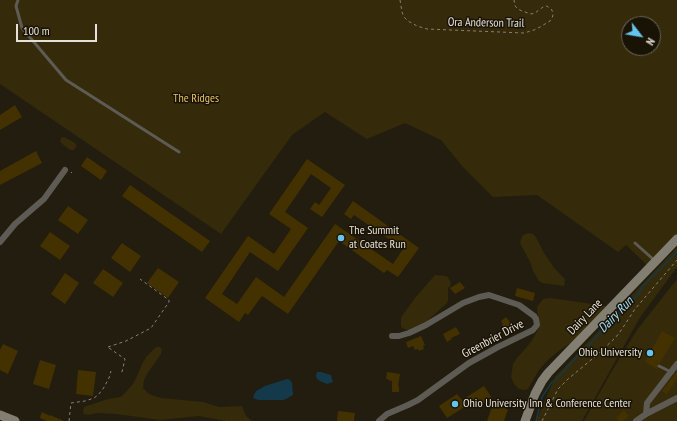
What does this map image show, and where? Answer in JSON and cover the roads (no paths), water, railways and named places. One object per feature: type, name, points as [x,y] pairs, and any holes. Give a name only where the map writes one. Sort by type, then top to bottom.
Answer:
[{"type":"street","points":[[0,242],[15,224],[44,199],[65,170]]},
{"type":"street","name":"Dairy Lane","points":[[525,421],[535,394],[548,373],[677,239]]},
{"type":"street","name":"Greenbrier Drive","points":[[379,421],[387,414],[418,400],[469,363],[533,330],[537,325],[534,316],[519,305],[489,295],[479,297],[463,304],[409,333],[399,336],[392,336]]},
{"type":"street","points":[[646,414],[647,403],[677,364]]},
{"type":"street","points":[[636,421],[646,414],[677,398]]},
{"type":"street","points":[[0,415],[15,421]]},
{"type":"lane","points":[[18,0],[16,6],[22,28],[66,80],[179,152]]},
{"type":"lane","points":[[635,243],[655,261]]},
{"type":"lane","points":[[659,366],[671,372]]},
{"type":"water","points":[[317,372],[331,375],[333,382],[327,384],[320,381],[316,376]]},
{"type":"water","points":[[287,379],[292,383],[293,395],[286,399],[259,400],[253,397],[256,391],[265,386]]},
{"type":"waterway","name":"Dairy Run","points":[[536,421],[542,397],[552,382],[561,375],[610,321],[638,295],[642,287],[677,252]]},
{"type":"place","name":"The Summit at Coates Run","points":[[341,238]]},
{"type":"place","name":"Ohio University","points":[[650,353]]},
{"type":"place","name":"Ohio University Inn & Conference Center","points":[[455,404]]},
{"type":"park label","name":"The Ridges","points":[[196,99]]}]
